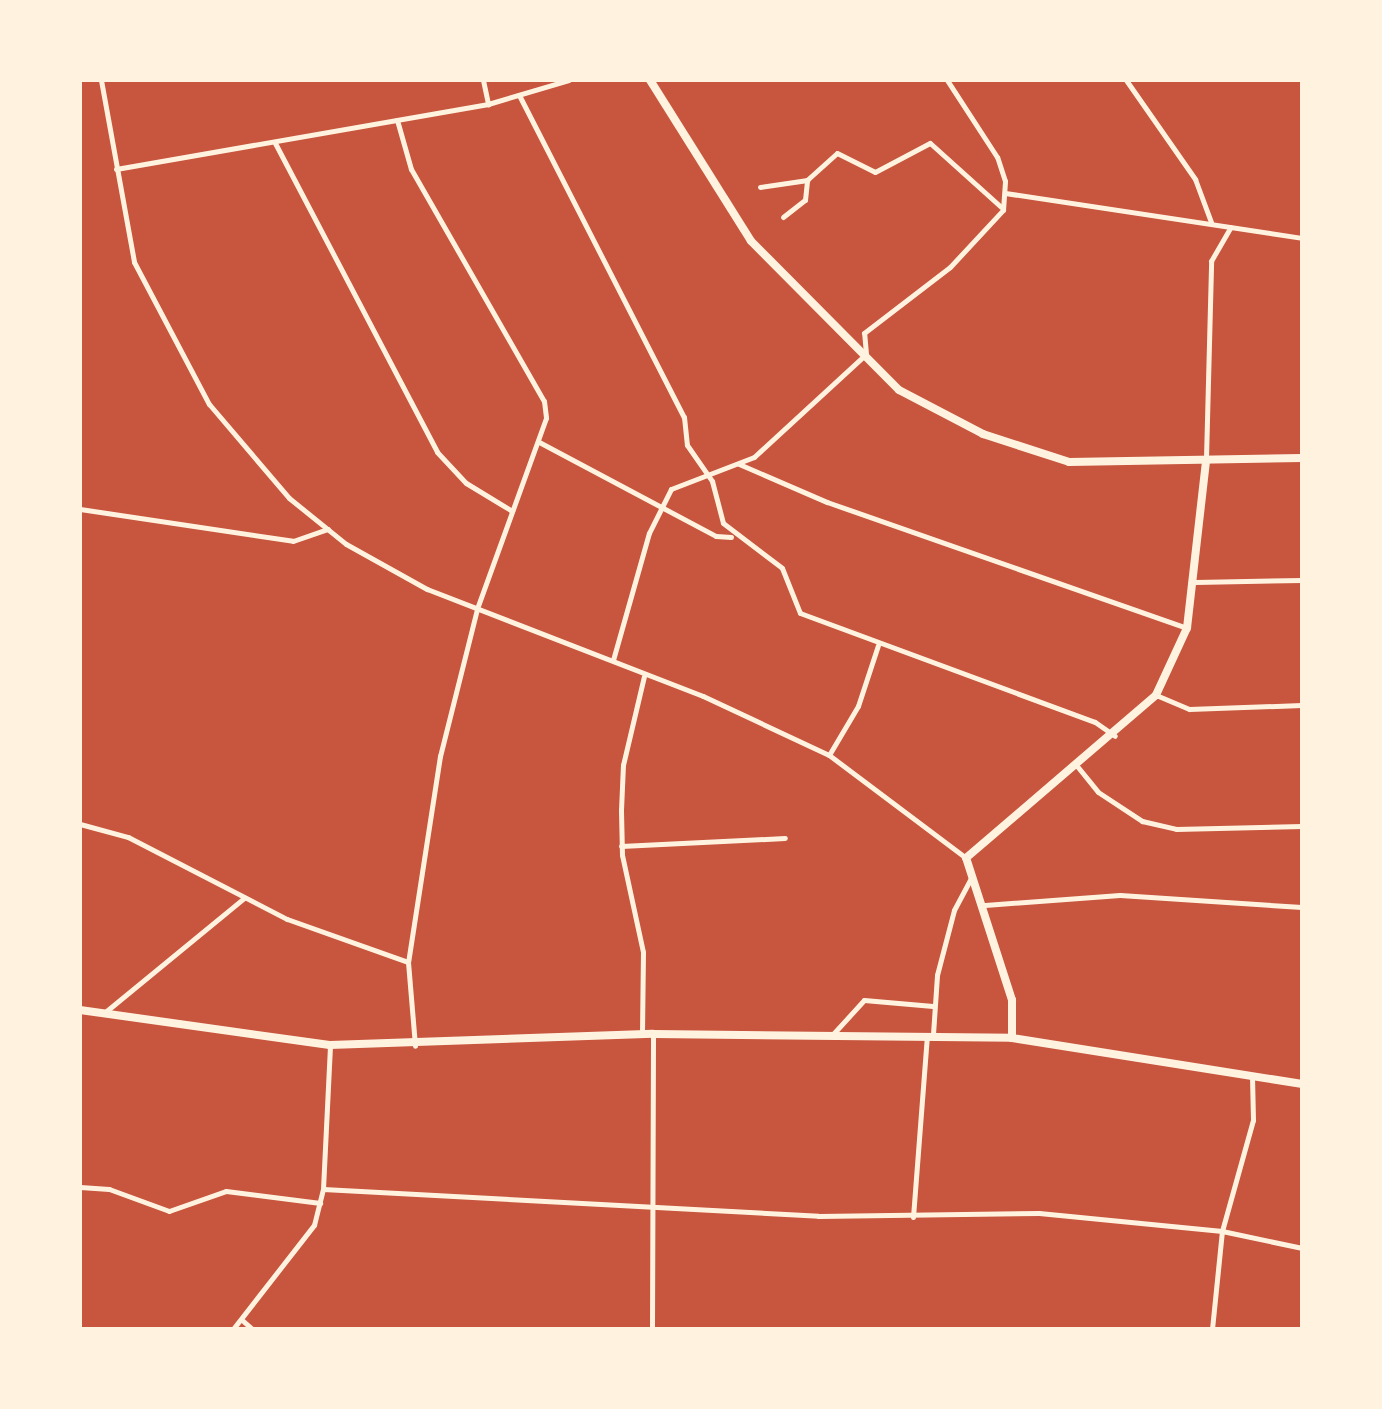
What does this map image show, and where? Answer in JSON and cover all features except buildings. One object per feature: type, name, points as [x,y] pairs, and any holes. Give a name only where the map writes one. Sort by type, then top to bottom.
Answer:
[{"type":"street","points":[[101,80],[134,262],[209,404],[289,498],[328,530],[427,589],[613,660],[829,755],[966,858],[985,905],[1012,1000],[1012,1038]]},
{"type":"street","points":[[483,80],[488,104]]},
{"type":"street","points":[[116,169],[488,104],[569,80]]},
{"type":"street","points":[[650,80],[752,241],[899,390],[983,434],[1070,462],[1302,458]]},
{"type":"street","points":[[866,354],[864,333],[950,267],[1002,210],[1005,193],[997,157],[948,80]]},
{"type":"street","points":[[1126,80],[1195,180],[1211,223]]},
{"type":"street","points":[[520,95],[684,417],[687,446],[705,470],[734,536],[782,568],[800,612],[878,645],[1096,722],[1115,736]]},
{"type":"street","points":[[397,120],[411,168],[544,401],[538,442],[477,609],[440,756],[408,962],[415,1046]]},
{"type":"street","points":[[275,143],[437,452],[466,483],[512,512]]},
{"type":"street","points":[[760,188],[808,180],[842,151],[875,172],[930,144],[992,192],[1002,210]]},
{"type":"street","points":[[783,217],[805,200],[808,180]]},
{"type":"street","points":[[1005,193],[1302,238]]},
{"type":"street","points":[[966,858],[1115,736],[1156,696],[1186,628],[1206,461],[1212,261],[1231,228]]},
{"type":"street","points":[[613,660],[661,504],[677,484],[705,470],[754,456],[866,354]]},
{"type":"street","points":[[538,442],[716,536],[734,536]]},
{"type":"street","points":[[737,463],[827,502],[1186,628]]},
{"type":"street","points":[[80,509],[294,541],[328,530]]},
{"type":"street","points":[[1194,582],[1302,580]]},
{"type":"street","points":[[829,755],[858,706],[878,645]]},
{"type":"street","points":[[644,676],[624,766],[621,846],[642,952],[648,1035],[652,1329]]},
{"type":"street","points":[[1156,696],[1189,709],[1302,704]]},
{"type":"street","points":[[1077,766],[1098,792],[1142,822],[1176,829],[1302,826]]},
{"type":"street","points":[[80,824],[128,836],[246,897],[408,962]]},
{"type":"street","points":[[621,846],[785,838]]},
{"type":"street","points":[[913,1216],[932,1006],[954,910],[973,876]]},
{"type":"street","points":[[985,905],[1120,895],[1302,907]]},
{"type":"street","points":[[104,1014],[246,897]]},
{"type":"street","points":[[834,1034],[864,1000],[932,1006]]},
{"type":"street","points":[[80,1010],[330,1045],[415,1046],[648,1035],[930,1034],[1012,1038],[1302,1084]]},
{"type":"street","points":[[233,1329],[306,1240],[320,1203],[324,1189],[330,1045]]},
{"type":"street","points":[[1212,1329],[1222,1231],[1248,1149],[1252,1076]]},
{"type":"street","points":[[80,1187],[110,1189],[169,1211],[226,1191],[320,1203]]},
{"type":"street","points":[[324,1189],[591,1207],[651,1204],[913,1216],[1039,1213],[1222,1231],[1302,1248]]},
{"type":"street","points":[[242,1320],[252,1329]]}]
